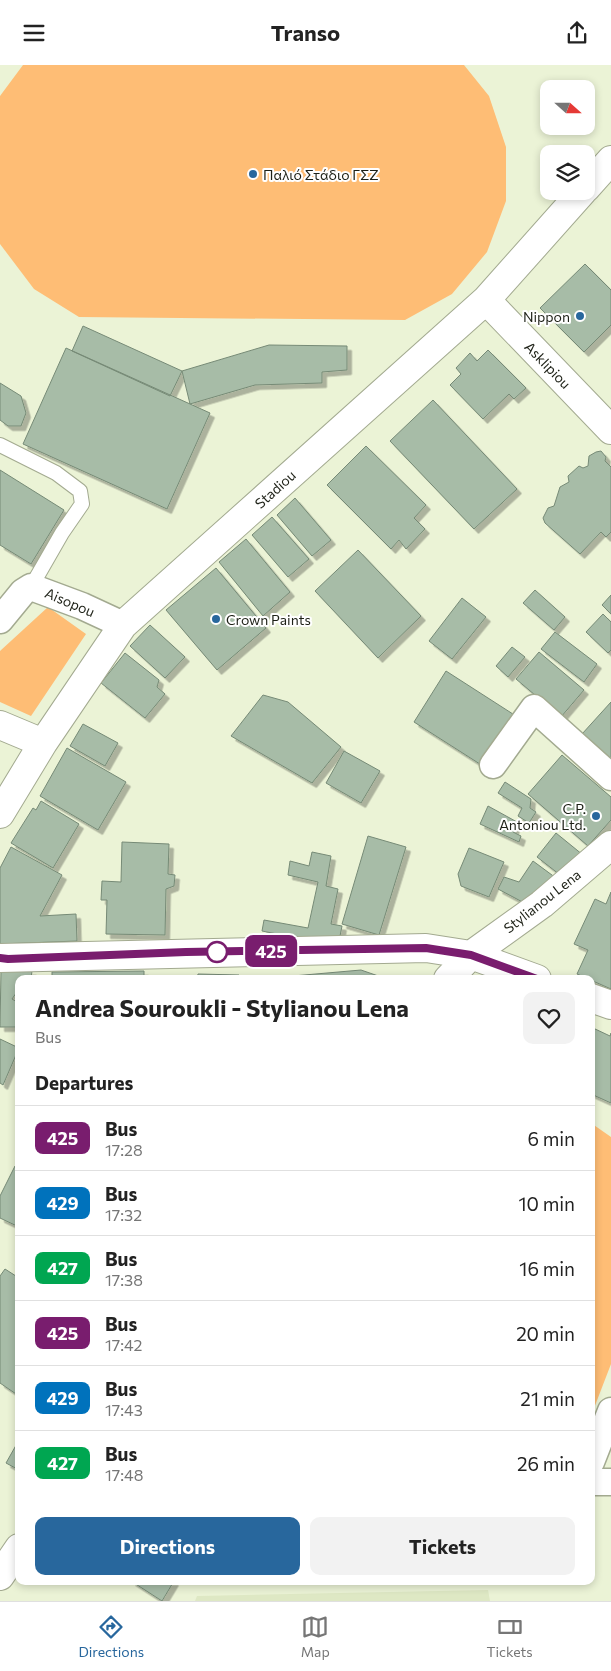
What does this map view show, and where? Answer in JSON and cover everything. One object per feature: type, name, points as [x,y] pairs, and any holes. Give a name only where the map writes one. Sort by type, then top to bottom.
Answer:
[{"type":"street","points":[[595,177],[611,160]]},
{"type":"street","name":"Stadiou","points":[[0,814],[43,743],[123,625],[486,300],[575,200]]},
{"type":"street","name":"Asklipiou","points":[[486,300],[611,431]]},
{"type":"street","name":"Aisopou","points":[[0,619],[23,592],[31,587],[82,605],[123,625]]},
{"type":"street","points":[[493,765],[534,708],[611,777]]},
{"type":"street","points":[[0,725],[43,743]]},
{"type":"street","name":"Stylianou Lena","points":[[452,975],[471,955],[542,904],[611,845]]},
{"type":"street","points":[[0,958],[426,948],[471,955],[526,975]]},
{"type":"street","points":[[595,999],[611,1005]]},
{"type":"street","points":[[595,1452],[611,1411]]},
{"type":"street","points":[[595,1482],[611,1482]]},
{"type":"street","points":[[0,1576],[15,1554]]},
{"type":"lane","points":[[0,445],[56,473],[80,491],[82,504],[42,566],[31,587]]},
{"type":"shaded area","name":"Παλιό Στάδιο ΓΣΖ","points":[[23,65],[464,65],[489,96],[506,147],[506,201],[487,252],[452,294],[405,320],[79,317],[34,289],[0,244],[0,96]]},
{"type":"shaded area","points":[[48,607],[86,634],[31,716],[0,702],[0,651]]},
{"type":"shaded area","points":[[595,1126],[611,1137],[611,1364],[595,1406]]},
{"type":"shaded area","points":[[488,1590],[490,1601],[195,1601],[197,1596]]},
{"type":"building","name":"Nippon","points":[[585,264],[611,290],[611,325],[584,352],[540,308]]},
{"type":"building","points":[[83,326],[182,371],[170,396],[72,351]]},
{"type":"building","points":[[269,345],[347,346],[347,370],[322,372],[322,383],[255,385],[190,404],[182,371]]},
{"type":"building","points":[[66,348],[210,413],[167,509],[23,444]]},
{"type":"building","points":[[488,350],[526,388],[514,399],[509,394],[483,419],[450,385],[461,374],[456,368],[470,353],[477,361]]},
{"type":"building","points":[[0,383],[21,396],[26,413],[21,426],[8,426],[0,420]]},
{"type":"building","points":[[433,400],[517,489],[474,529],[390,441]]},
{"type":"building","points":[[366,446],[426,505],[414,518],[425,529],[406,549],[399,540],[391,549],[327,485]]},
{"type":"building","points":[[601,451],[606,457],[605,461],[611,467],[611,532],[606,537],[601,532],[580,554],[545,523],[543,518],[548,508],[554,506],[560,487],[569,482],[568,476],[579,466],[583,468],[588,466],[589,456]]},
{"type":"building","points":[[0,470],[64,510],[31,564],[0,545]]},
{"type":"building","points":[[295,498],[331,540],[312,556],[277,515]]},
{"type":"building","points":[[272,517],[309,559],[288,577],[252,535]]},
{"type":"building","points":[[246,539],[290,592],[263,616],[219,562]]},
{"type":"building","points":[[358,550],[421,616],[378,658],[315,591]]},
{"type":"building","name":"Crown Paints","points":[[216,568],[266,628],[217,670],[166,610]]},
{"type":"building","points":[[535,590],[565,617],[554,630],[523,603]]},
{"type":"building","points":[[611,595],[611,614],[602,605]]},
{"type":"building","points":[[462,598],[486,617],[452,659],[429,641]]},
{"type":"building","points":[[603,614],[611,622],[611,650],[608,653],[586,632]]},
{"type":"building","points":[[150,625],[185,657],[165,678],[130,646]]},
{"type":"building","points":[[555,632],[597,664],[584,682],[541,649]]},
{"type":"building","points":[[512,647],[525,657],[508,677],[496,666]]},
{"type":"building","points":[[539,652],[584,690],[561,717],[516,679]]},
{"type":"building","points":[[125,653],[159,680],[157,687],[165,694],[145,718],[101,683]]},
{"type":"building","points":[[446,671],[516,716],[483,766],[414,722]]},
{"type":"building","points":[[263,695],[288,702],[341,747],[312,783],[231,736]]},
{"type":"building","points":[[611,702],[611,761],[582,734]]},
{"type":"building","points":[[83,724],[118,743],[105,766],[70,746]]},
{"type":"building","points":[[67,748],[126,782],[98,830],[40,796]]},
{"type":"building","points":[[344,751],[380,771],[361,803],[326,783]]},
{"type":"building","points":[[562,755],[611,797],[611,820],[588,846],[528,794]]},
{"type":"building","points":[[505,782],[531,799],[530,808],[536,812],[529,823],[518,816],[522,808],[498,793]]},
{"type":"building","points":[[41,801],[79,824],[53,868],[11,843],[33,808],[36,810]]},
{"type":"building","points":[[488,806],[517,822],[513,832],[521,836],[519,842],[480,824]]},
{"type":"building","points":[[556,833],[583,855],[564,878],[537,857]]},
{"type":"building","points":[[368,836],[406,847],[379,935],[342,924]]},
{"type":"building","points":[[122,842],[169,844],[168,874],[175,875],[174,886],[166,889],[165,935],[106,934],[107,900],[101,900],[102,881],[121,882]]},
{"type":"building","points":[[11,847],[62,875],[40,916],[76,914],[77,941],[0,944],[0,868]]},
{"type":"building","points":[[469,848],[504,862],[489,897],[461,886],[458,874]]},
{"type":"building","points":[[312,852],[331,856],[326,886],[338,889],[331,924],[342,926],[338,946],[262,931],[264,920],[308,928],[318,882],[288,875],[290,861],[309,866]]},
{"type":"building","points":[[533,861],[556,878],[530,906],[498,889],[504,877],[519,882]]},
{"type":"building","points":[[611,892],[611,989],[595,982],[595,975],[577,974],[588,950],[574,944],[595,899],[606,904]]},
{"type":"building","points":[[1,970],[32,971],[32,975],[15,975],[15,995],[12,999],[15,1001],[15,1027],[0,1027]]},
{"type":"building","points":[[361,970],[375,975],[304,975]]},
{"type":"building","points":[[144,971],[144,975],[52,975],[52,972]]},
{"type":"building","points":[[198,974],[239,975],[198,975]]},
{"type":"building","points":[[595,1029],[610,1036],[611,1033],[611,1103],[595,1096]]},
{"type":"building","points":[[0,1039],[15,1046],[15,1057],[3,1085],[0,1083]]},
{"type":"building","points":[[15,1166],[15,1225],[0,1218],[0,1196]]},
{"type":"building","points":[[5,1269],[15,1275],[15,1393],[0,1383],[0,1276]]},
{"type":"building","points":[[15,1447],[15,1468],[6,1463]]},
{"type":"building","points":[[137,1585],[172,1585],[162,1601]]},
{"type":"bus line","name":"425","points":[[0,958],[186,952],[426,948],[471,955],[526,975]]},
{"type":"place","name":"Παλιό Στάδιο ΓΣΖ","points":[[253,174]]},
{"type":"place","name":"Nippon","points":[[580,316]]},
{"type":"place","name":"Crown Paints","points":[[216,619]]},
{"type":"place","name":"C.P. Antoniou Ltd.","points":[[596,816]]}]
